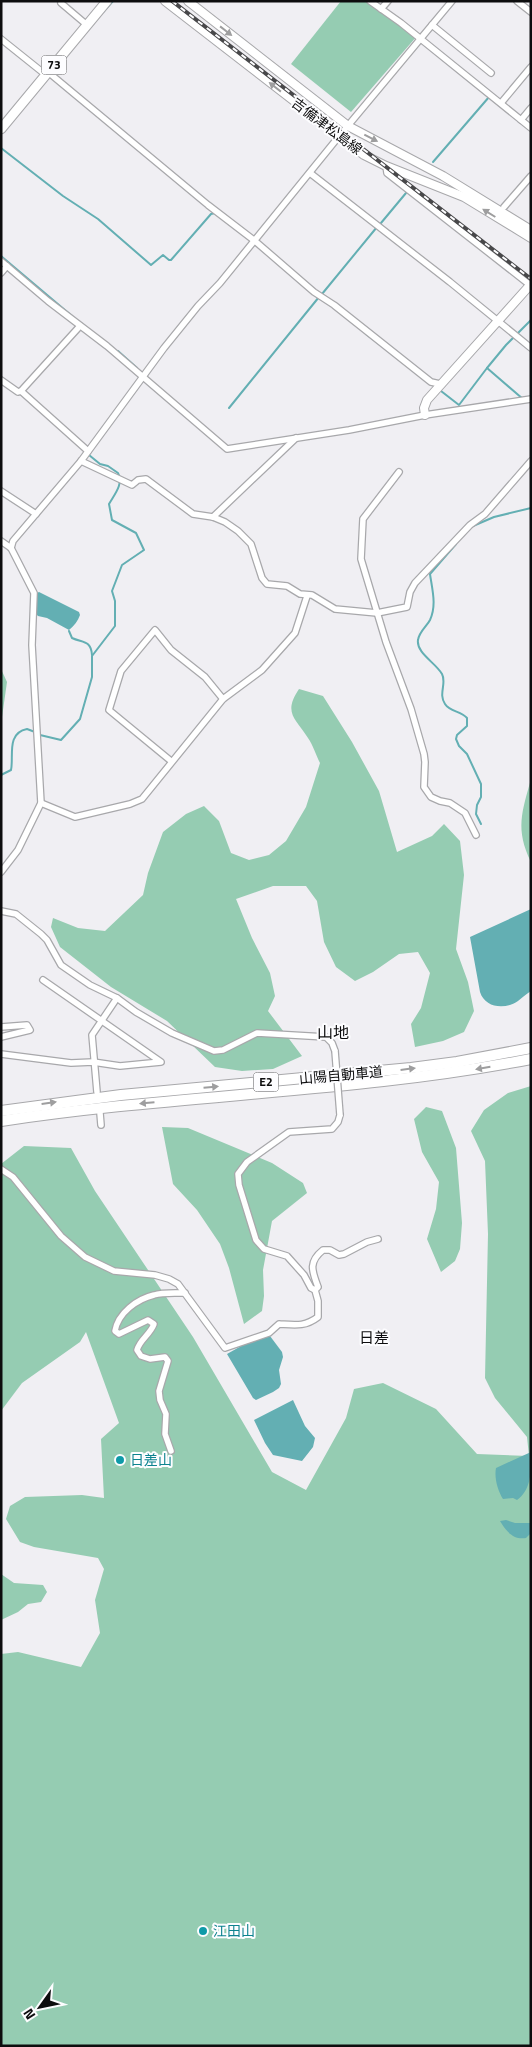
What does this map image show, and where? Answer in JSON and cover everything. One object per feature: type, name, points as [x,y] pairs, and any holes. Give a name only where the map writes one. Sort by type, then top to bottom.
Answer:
[{"type":"highway","name":"山陽自動車道","points":[[1,1111],[121,1095],[403,1069],[457,1062],[531,1048]]},
{"type":"highway","name":"山陽自動車道","points":[[1,1121],[123,1105],[372,1084],[459,1072],[531,1059]]},
{"type":"main road","name":"73","points":[[1,128],[49,74],[107,1]]},
{"type":"main road","name":"吉備津松島線","points":[[165,1],[364,155],[386,166],[464,197],[531,238]]},
{"type":"main road","name":"吉備津松島線","points":[[188,1],[348,126],[443,176],[531,230]]},
{"type":"main road","points":[[425,415],[424,408],[427,400],[440,384],[531,285]]},
{"type":"street","points":[[370,1],[422,38],[522,118],[531,128]]},
{"type":"street","points":[[382,8],[388,1]]},
{"type":"street","points":[[11,548],[13,541],[81,461],[142,377],[198,306],[255,241],[339,136],[452,1]]},
{"type":"street","points":[[517,1],[530,10]]},
{"type":"street","points":[[61,3],[87,25]]},
{"type":"street","points":[[432,25],[491,73]]},
{"type":"street","points":[[1,39],[49,74],[208,205],[255,241],[314,292],[334,305],[431,382],[440,384]]},
{"type":"street","points":[[502,102],[531,67]]},
{"type":"street","points":[[522,118],[531,108]]},
{"type":"street","points":[[386,166],[387,173],[531,285]]},
{"type":"street","points":[[310,173],[385,230],[531,348]]},
{"type":"street","points":[[504,207],[531,176]]},
{"type":"street","points":[[1,261],[227,449],[526,399]]},
{"type":"street","points":[[1,274],[7,266]]},
{"type":"street","points":[[21,391],[80,326]]},
{"type":"street","points":[[1,380],[18,392],[21,391],[88,451]]},
{"type":"street","points":[[213,517],[247,482],[296,438]]},
{"type":"street","points":[[81,461],[132,485],[138,480],[146,479],[193,514],[213,517],[225,522],[251,544],[264,581],[267,584],[287,586],[300,594],[312,595],[334,609],[377,613],[407,607],[410,592],[415,584],[470,524],[485,514],[531,460]]},
{"type":"street","points":[[400,472],[363,518],[361,559],[424,754],[424,787],[431,797],[440,802],[450,804],[465,813],[476,836]]},
{"type":"street","points":[[1,490],[36,514]]},
{"type":"street","points":[[1,541],[11,548],[34,593],[32,645],[41,803],[18,850],[1,872]]},
{"type":"street","points":[[41,803],[75,817],[130,804],[142,799],[223,699],[262,670],[295,633],[307,596]]},
{"type":"street","points":[[171,761],[109,710],[121,671],[155,630],[171,650],[205,677],[223,699]]},
{"type":"street","points":[[1,910],[16,914],[41,934],[61,965],[90,985],[117,998],[136,1012],[172,1033],[214,1051],[223,1050],[256,1033],[326,1037],[332,1043],[335,1051],[340,1115],[338,1122],[332,1129],[289,1132],[247,1162],[238,1174],[239,1185],[256,1240],[264,1249],[287,1256],[304,1275],[311,1288],[315,1290]]},
{"type":"street","points":[[1,1054],[71,1063],[93,1062],[120,1066],[161,1062],[43,980]]},
{"type":"street","points":[[97,1092],[92,1035],[117,998]]},
{"type":"street","points":[[1,1027],[27,1025],[30,1030],[1,1037]]},
{"type":"street","points":[[100,1113],[101,1125]]},
{"type":"street","points":[[1,1169],[14,1177],[61,1236],[85,1257],[114,1271],[169,1278],[178,1284],[225,1348],[269,1333],[280,1324],[301,1326],[318,1317],[318,1302],[315,1290],[318,1287],[313,1278],[314,1257],[323,1250],[330,1250],[339,1255],[344,1254],[367,1242],[378,1239]]},
{"type":"street","points":[[171,1451],[164,1434],[166,1414],[160,1400],[159,1391],[168,1361],[165,1357],[150,1359],[141,1356],[137,1350],[138,1343],[150,1332],[154,1324],[148,1320],[119,1334],[115,1331],[126,1309],[143,1298],[154,1294],[185,1293]]},
{"type":"green space","points":[[341,1],[369,1],[417,36],[351,112],[291,64]]},
{"type":"green space","points":[[1,669],[7,682],[1,724]]},
{"type":"green space","points":[[299,689],[323,696],[352,742],[379,791],[397,852],[432,836],[444,824],[460,841],[464,875],[456,949],[468,982],[474,1011],[464,1032],[443,1041],[415,1047],[411,1024],[421,1008],[430,973],[418,952],[399,954],[373,972],[355,981],[336,967],[324,942],[317,901],[306,886],[273,886],[236,899],[252,938],[270,973],[275,996],[268,1011],[302,1056],[273,1069],[242,1071],[215,1067],[167,1021],[111,987],[60,947],[51,927],[53,918],[78,928],[105,931],[143,895],[148,873],[163,832],[186,814],[204,806],[219,821],[231,853],[249,860],[269,855],[286,841],[306,807],[320,763],[310,741],[295,720],[291,710],[294,697]]},
{"type":"green space","points":[[531,779],[531,862],[523,840],[522,820]]},
{"type":"green space","points":[[531,1086],[531,2046],[1,2046],[1,1654],[18,1652],[81,1667],[100,1633],[95,1600],[104,1569],[98,1558],[34,1547],[20,1542],[6,1519],[10,1506],[25,1497],[82,1495],[104,1498],[101,1439],[119,1423],[86,1332],[80,1342],[22,1383],[1,1411],[1,1164],[24,1146],[71,1148],[95,1191],[193,1337],[272,1472],[306,1490],[346,1418],[354,1389],[383,1383],[436,1409],[477,1454],[529,1456],[527,1437],[495,1398],[485,1378],[488,1234],[485,1161],[471,1131],[484,1110],[508,1093]]},
{"type":"green space","points":[[426,1107],[442,1111],[456,1148],[462,1223],[460,1249],[455,1261],[441,1272],[427,1239],[436,1209],[439,1182],[422,1152],[414,1119]]},
{"type":"green space","points":[[162,1127],[188,1128],[272,1163],[303,1183],[307,1193],[272,1221],[263,1270],[264,1296],[262,1311],[244,1324],[229,1268],[220,1244],[197,1210],[173,1184]]},
{"type":"green space","points":[[1,1574],[14,1583],[43,1585],[47,1592],[41,1602],[28,1604],[18,1612],[1,1620]]},
{"type":"water","points":[[39,592],[79,612],[78,619],[69,630],[36,614],[37,593]]},
{"type":"water","points":[[531,909],[531,991],[513,1004],[496,1006],[486,1001],[480,992],[470,937]]},
{"type":"water","points":[[270,1336],[282,1352],[283,1357],[279,1370],[281,1384],[273,1392],[256,1400],[227,1354],[243,1345]]},
{"type":"water","points":[[293,1400],[305,1426],[315,1438],[313,1447],[302,1461],[273,1455],[254,1420]]},
{"type":"water","points":[[531,1452],[530,1479],[526,1491],[517,1500],[513,1498],[503,1499],[497,1484],[496,1468]]},
{"type":"water","points":[[506,1520],[515,1523],[530,1523],[531,1533],[526,1538],[517,1538],[507,1531],[500,1521]]},
{"type":"waterway","points":[[103,12],[113,1]]},
{"type":"waterway","points":[[433,162],[489,97]]},
{"type":"waterway","points":[[1,148],[63,196],[98,219],[151,265],[163,255],[171,260],[211,214],[215,213]]},
{"type":"waterway","points":[[381,223],[406,193]]},
{"type":"waterway","points":[[322,294],[377,227]]},
{"type":"waterway","points":[[1,256],[72,316]]},
{"type":"waterway","points":[[229,408],[319,297]]},
{"type":"waterway","points":[[523,399],[487,368],[506,345],[531,320]]},
{"type":"waterway","points":[[366,334],[382,346]]},
{"type":"waterway","points":[[118,351],[137,368]]},
{"type":"waterway","points":[[441,391],[459,405],[487,368]]},
{"type":"waterway","points":[[40,735],[61,740],[80,719],[92,677],[92,656],[115,626],[115,601],[112,591],[122,565],[144,550],[136,533],[112,520],[109,504],[119,485],[120,477],[118,473],[108,466],[100,464],[89,455]]},
{"type":"waterway","points":[[473,526],[494,517],[531,508]]},
{"type":"waterway","points":[[456,544],[430,574],[433,609],[430,620],[421,632],[418,645],[423,654],[442,674],[444,681],[442,696],[447,707],[467,718],[467,726],[457,735],[456,739],[459,746],[467,754],[481,784],[481,797],[477,805],[476,814],[481,824]]},
{"type":"waterway","points":[[69,631],[72,638],[88,644],[92,655]]},
{"type":"waterway","points":[[1,775],[11,770],[12,746],[16,735],[20,731],[27,729],[35,732]]},
{"type":"railway","points":[[172,1],[531,279]]},
{"type":"place","name":"日差山","points":[[120,1460]]},
{"type":"place","name":"江田山","points":[[203,1931]]},
{"type":"district","name":"山地","points":[[333,1032]]},
{"type":"district","name":"日差","points":[[374,1338]]}]
